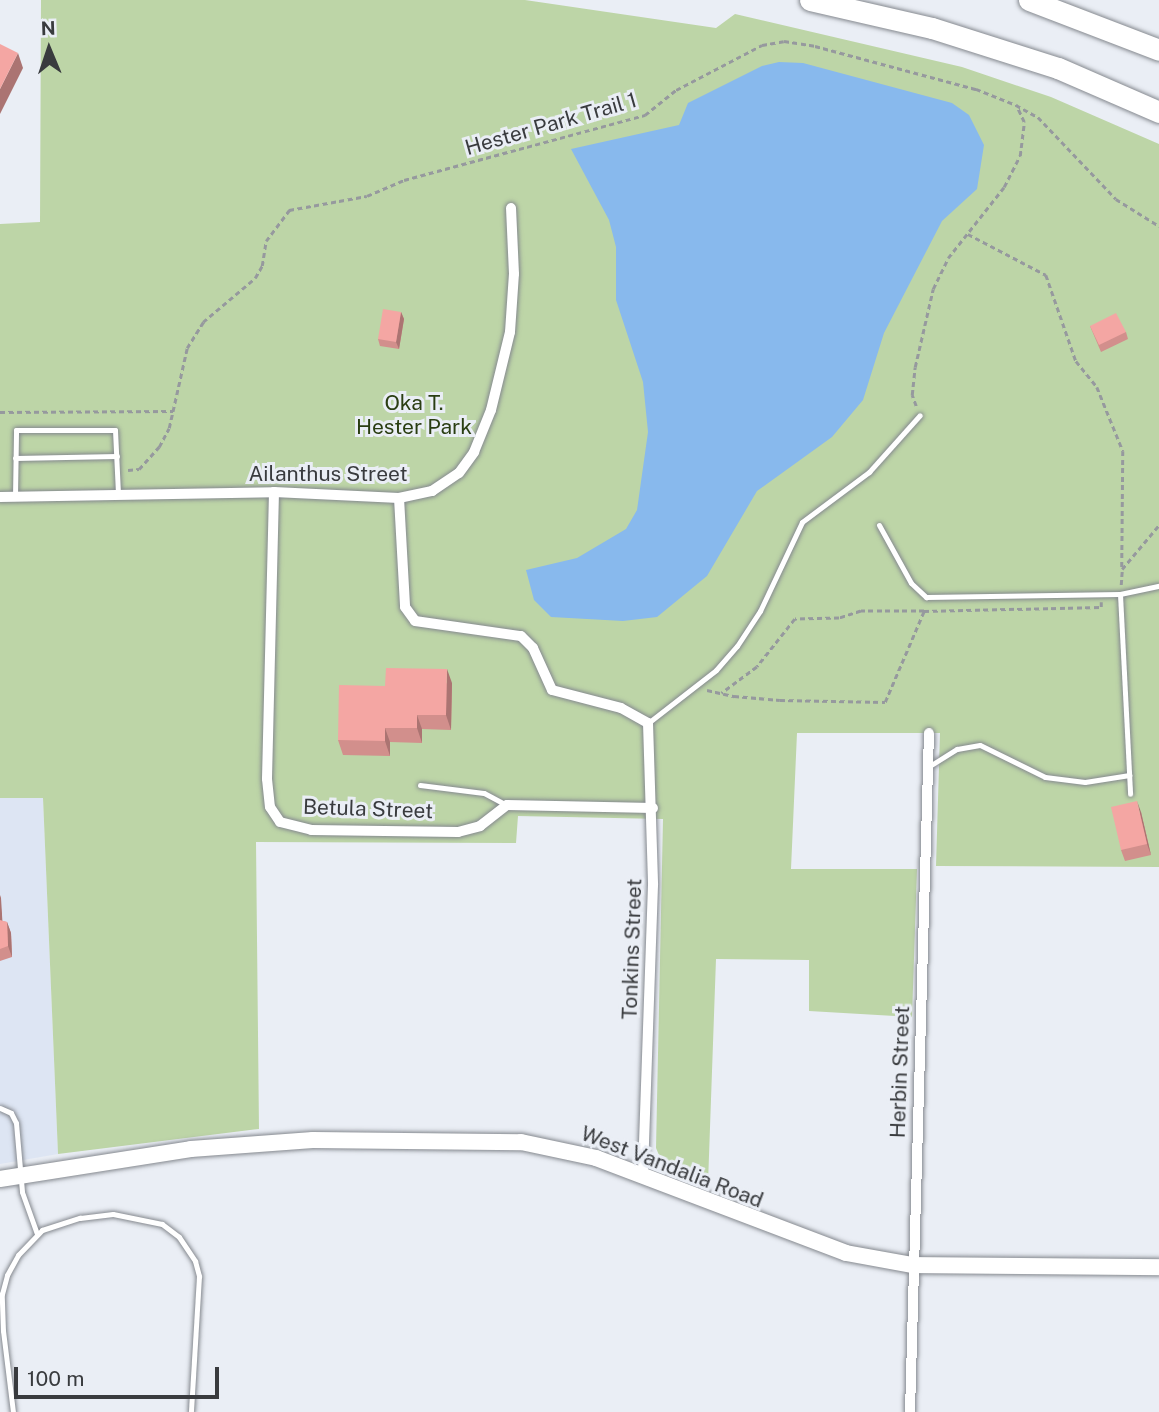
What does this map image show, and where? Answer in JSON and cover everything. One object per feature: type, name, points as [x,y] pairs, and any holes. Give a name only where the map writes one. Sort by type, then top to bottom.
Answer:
[{"type":"highway","points":[[810,0],[932,29],[1058,68],[1159,112]]},
{"type":"highway","points":[[1029,0],[1159,50]]},
{"type":"street","name":"Ailanthus Street","points":[[0,497],[274,492],[399,498],[432,491],[459,473],[484,430],[510,332],[514,274],[511,208]]},
{"type":"street","name":"Betula Street","points":[[274,492],[267,779],[270,807],[280,822],[311,830],[458,832],[480,826],[507,805]]},
{"type":"street","points":[[399,498],[405,607],[415,621],[522,636],[533,648],[552,691],[621,708],[648,723]]},
{"type":"street","name":"Tonkins Street","points":[[643,1177],[653,808],[648,723]]},
{"type":"street","name":"Herbin Street","points":[[910,1412],[929,733]]},
{"type":"street","points":[[507,805],[653,808]]},
{"type":"street","name":"West Vandalia Road","points":[[0,1179],[191,1149],[313,1140],[439,1139],[562,1147],[846,1253],[913,1265],[1159,1267]]},
{"type":"lane","points":[[648,723],[716,670],[752,623],[802,522],[869,472],[920,415]]},
{"type":"lane","points":[[15,497],[16,430],[115,430],[118,495]]},
{"type":"lane","points":[[15,458],[117,456]]},
{"type":"lane","points":[[879,525],[911,583],[926,597],[1120,594],[1159,586]]},
{"type":"lane","points":[[1120,594],[1130,794]]},
{"type":"lane","points":[[928,767],[957,750],[980,745],[1045,777],[1085,782],[1129,775]]},
{"type":"lane","points":[[420,785],[484,793],[507,805]]},
{"type":"lane","points":[[0,1108],[11,1113],[16,1123],[24,1202],[37,1234]]},
{"type":"lane","points":[[13,1412],[2,1294],[18,1255],[37,1234],[80,1218],[113,1214],[162,1224],[179,1237],[199,1276],[191,1412]]},
{"type":"path","name":"Hester Park Trail 1","points":[[128,470],[139,469],[159,447],[173,411],[187,348],[222,302],[255,278],[262,265],[266,241],[289,210],[368,196],[404,180],[645,116],[676,90],[732,57],[784,41],[976,89],[1016,106],[1038,117],[1116,199],[1159,226]]},
{"type":"path","points":[[920,415],[912,396],[920,331],[933,289],[948,258],[968,234],[1020,156],[1024,122],[1016,106]]},
{"type":"path","points":[[968,234],[1046,275],[1076,361],[1097,387],[1123,451],[1120,594]]},
{"type":"path","points":[[0,412],[173,411]]},
{"type":"path","points":[[1122,569],[1159,525]]},
{"type":"path","points":[[722,693],[757,667],[795,619],[839,618],[861,611],[1101,607],[1101,594]]},
{"type":"path","points":[[693,688],[722,693],[885,702],[924,611]]},
{"type":"shaded area","points":[[0,798],[43,798],[58,1154],[0,1164]]},
{"type":"green space","name":"Oka T. Hester Park","points":[[41,0],[525,0],[716,28],[735,14],[962,67],[1051,97],[1159,144],[1159,867],[936,866],[940,733],[797,733],[791,869],[917,869],[912,1017],[809,1011],[809,960],[716,959],[708,1184],[664,1167],[656,1148],[663,819],[518,816],[516,843],[256,842],[259,1129],[58,1154],[43,798],[0,798],[0,224],[40,222]]},
{"type":"water","points":[[779,62],[803,63],[952,103],[969,115],[984,145],[977,189],[942,221],[884,333],[863,400],[832,437],[757,491],[707,576],[657,617],[623,621],[551,617],[534,600],[526,570],[577,558],[626,529],[637,510],[648,432],[643,382],[616,300],[616,247],[609,220],[571,149],[679,125],[688,103],[762,66]]},
{"type":"building","points":[[0,44],[18,53],[0,89]]},
{"type":"building","points":[[383,309],[401,312],[396,342],[378,339]]},
{"type":"building","points":[[1116,313],[1126,332],[1099,345],[1090,326]]},
{"type":"building","points":[[386,668],[447,669],[446,715],[417,715],[417,728],[385,728],[385,741],[338,740],[339,685],[385,686]]},
{"type":"building","points":[[1137,801],[1147,844],[1121,850],[1111,807]]},
{"type":"building","points":[[0,920],[7,922],[8,946],[0,949]]}]
